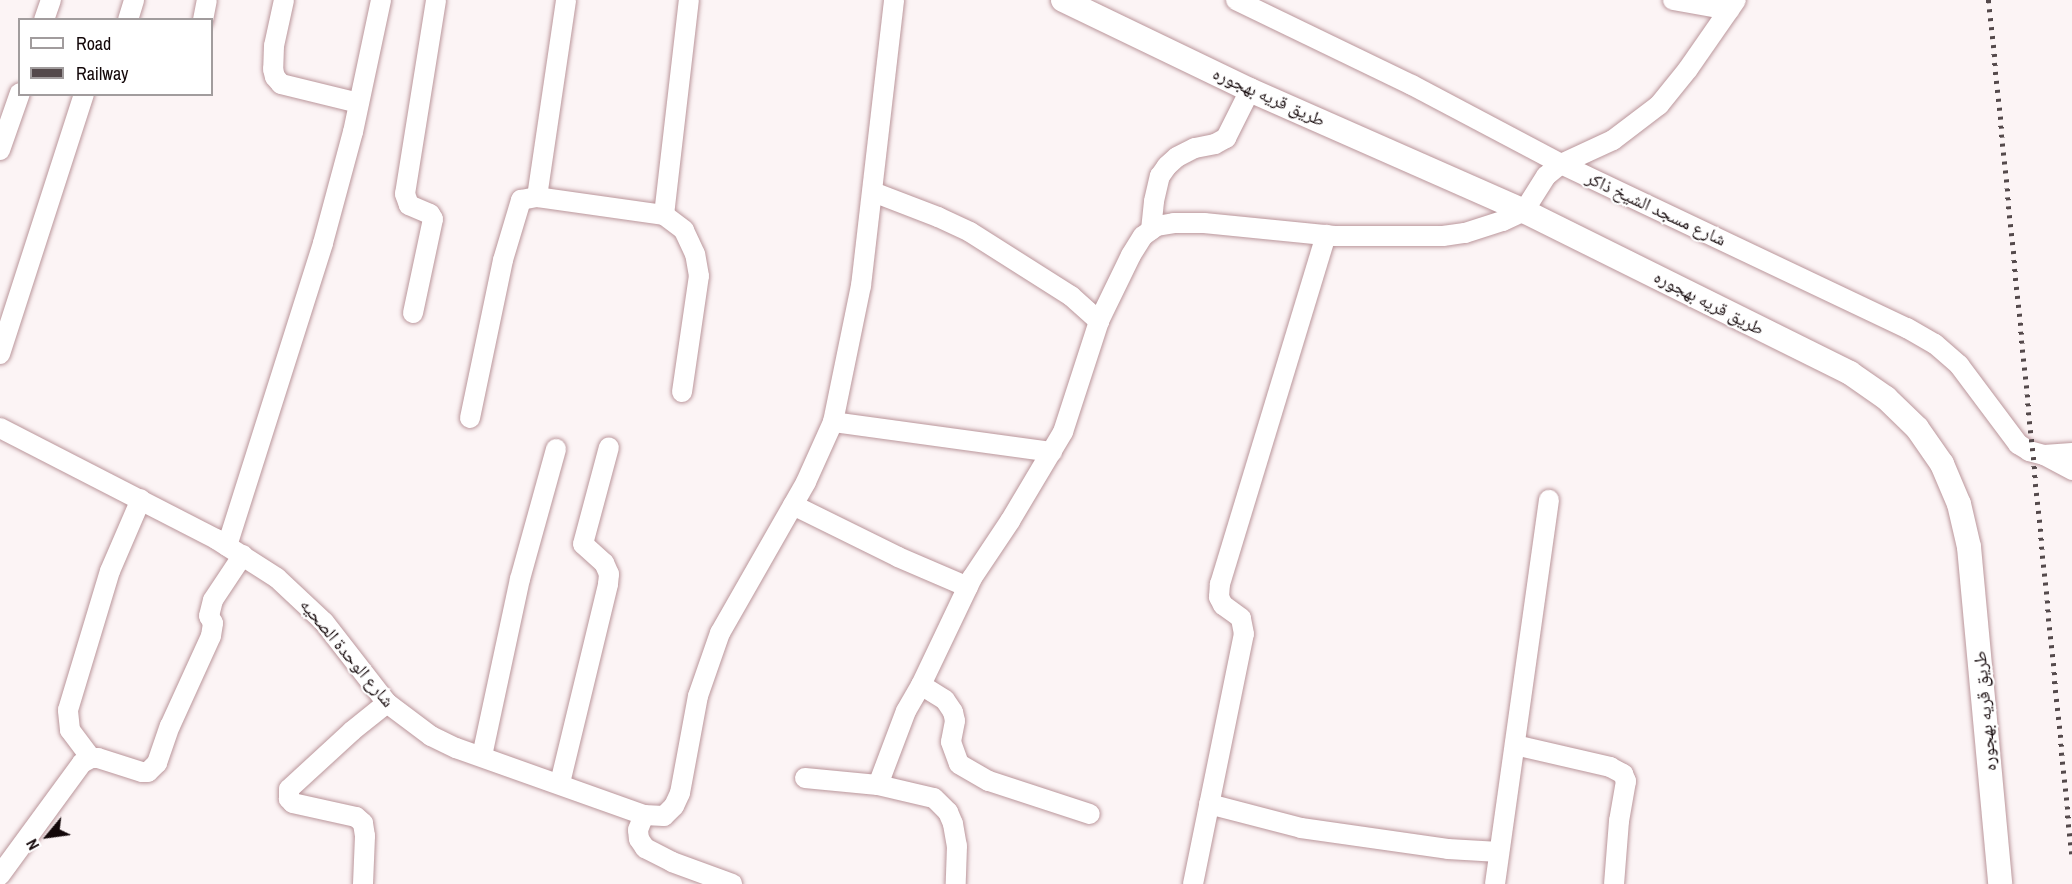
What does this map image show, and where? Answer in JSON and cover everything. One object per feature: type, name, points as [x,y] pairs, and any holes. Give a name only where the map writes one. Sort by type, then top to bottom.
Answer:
[{"type":"street","points":[[45,18],[51,0]]},
{"type":"street","points":[[130,18],[134,0]]},
{"type":"street","points":[[202,18],[207,0]]},
{"type":"street","points":[[284,0],[274,46],[275,77],[281,84],[359,103]]},
{"type":"street","points":[[141,499],[110,571],[68,710],[70,729],[91,758],[148,772],[157,763],[170,726],[212,636],[213,623],[209,616],[213,600],[235,551],[323,243],[359,103],[381,0]]},
{"type":"street","points":[[413,313],[433,219],[430,214],[409,205],[405,194],[436,0]]},
{"type":"street","points":[[537,197],[566,0]]},
{"type":"street","points":[[664,215],[689,0]]},
{"type":"street","points":[[732,884],[697,878],[645,848],[639,839],[638,830],[644,815],[664,816],[674,806],[689,754],[698,696],[720,633],[793,505],[833,422],[861,286],[894,0]]},
{"type":"street","name":"طريق قريه بهجوره","points":[[1063,0],[1250,90],[1527,207],[1850,374],[1886,398],[1917,428],[1942,464],[1959,504],[1970,547],[2000,884]]},
{"type":"street","name":"شارع مسجد الشيخ ذاكر","points":[[1236,0],[1412,85],[1554,170],[1898,324],[1935,344],[1959,365],[1980,390],[2004,429],[2018,444],[2072,470]]},
{"type":"street","points":[[1673,0],[1733,5]]},
{"type":"street","points":[[878,785],[902,720],[921,686],[968,587],[1053,452],[1063,432],[1100,321],[1131,255],[1143,236],[1157,226],[1174,223],[1204,223],[1326,235],[1443,236],[1493,225],[1527,207],[1554,170],[1613,140],[1659,105],[1688,69],[1733,5]]},
{"type":"street","points":[[1151,230],[1154,201],[1160,176],[1167,166],[1177,157],[1195,148],[1215,144],[1226,138],[1250,90]]},
{"type":"street","points":[[0,150],[19,96]]},
{"type":"street","points":[[0,354],[83,96]]},
{"type":"street","points":[[873,192],[938,216],[970,232],[1071,296],[1100,321]]},
{"type":"street","points":[[470,418],[503,260],[520,203],[526,198],[537,197],[664,215],[684,230],[695,254],[699,276],[682,392]]},
{"type":"street","points":[[1193,884],[1244,634],[1241,618],[1223,605],[1219,597],[1220,584],[1326,235]]},
{"type":"street","points":[[833,422],[1053,452]]},
{"type":"street","name":"شارع الوحدة الصحيه","points":[[0,428],[141,499],[235,551],[302,598],[324,622],[387,703],[431,736],[644,815]]},
{"type":"street","points":[[560,783],[608,584],[609,574],[604,563],[583,544],[609,447]]},
{"type":"street","points":[[482,756],[520,579],[556,449]]},
{"type":"street","points":[[2044,455],[2072,453]]},
{"type":"street","points":[[1495,884],[1549,500]]},
{"type":"street","points":[[793,505],[898,557],[968,587]]},
{"type":"street","points":[[921,686],[945,700],[953,712],[955,720],[951,742],[959,764],[989,781],[1090,814]]},
{"type":"street","points":[[363,884],[365,836],[363,823],[356,817],[293,803],[289,799],[289,789],[352,731],[387,703]]},
{"type":"street","points":[[1515,745],[1610,767],[1623,774],[1626,781],[1619,821],[1614,884]]},
{"type":"street","points":[[0,875],[82,762],[91,758]]},
{"type":"street","points":[[805,778],[878,785],[934,798],[948,812],[953,824],[957,846],[956,884]]},
{"type":"street","points":[[1209,804],[1301,828],[1449,849],[1499,852]]},
{"type":"railway","points":[[1989,0],[2072,856]]}]
